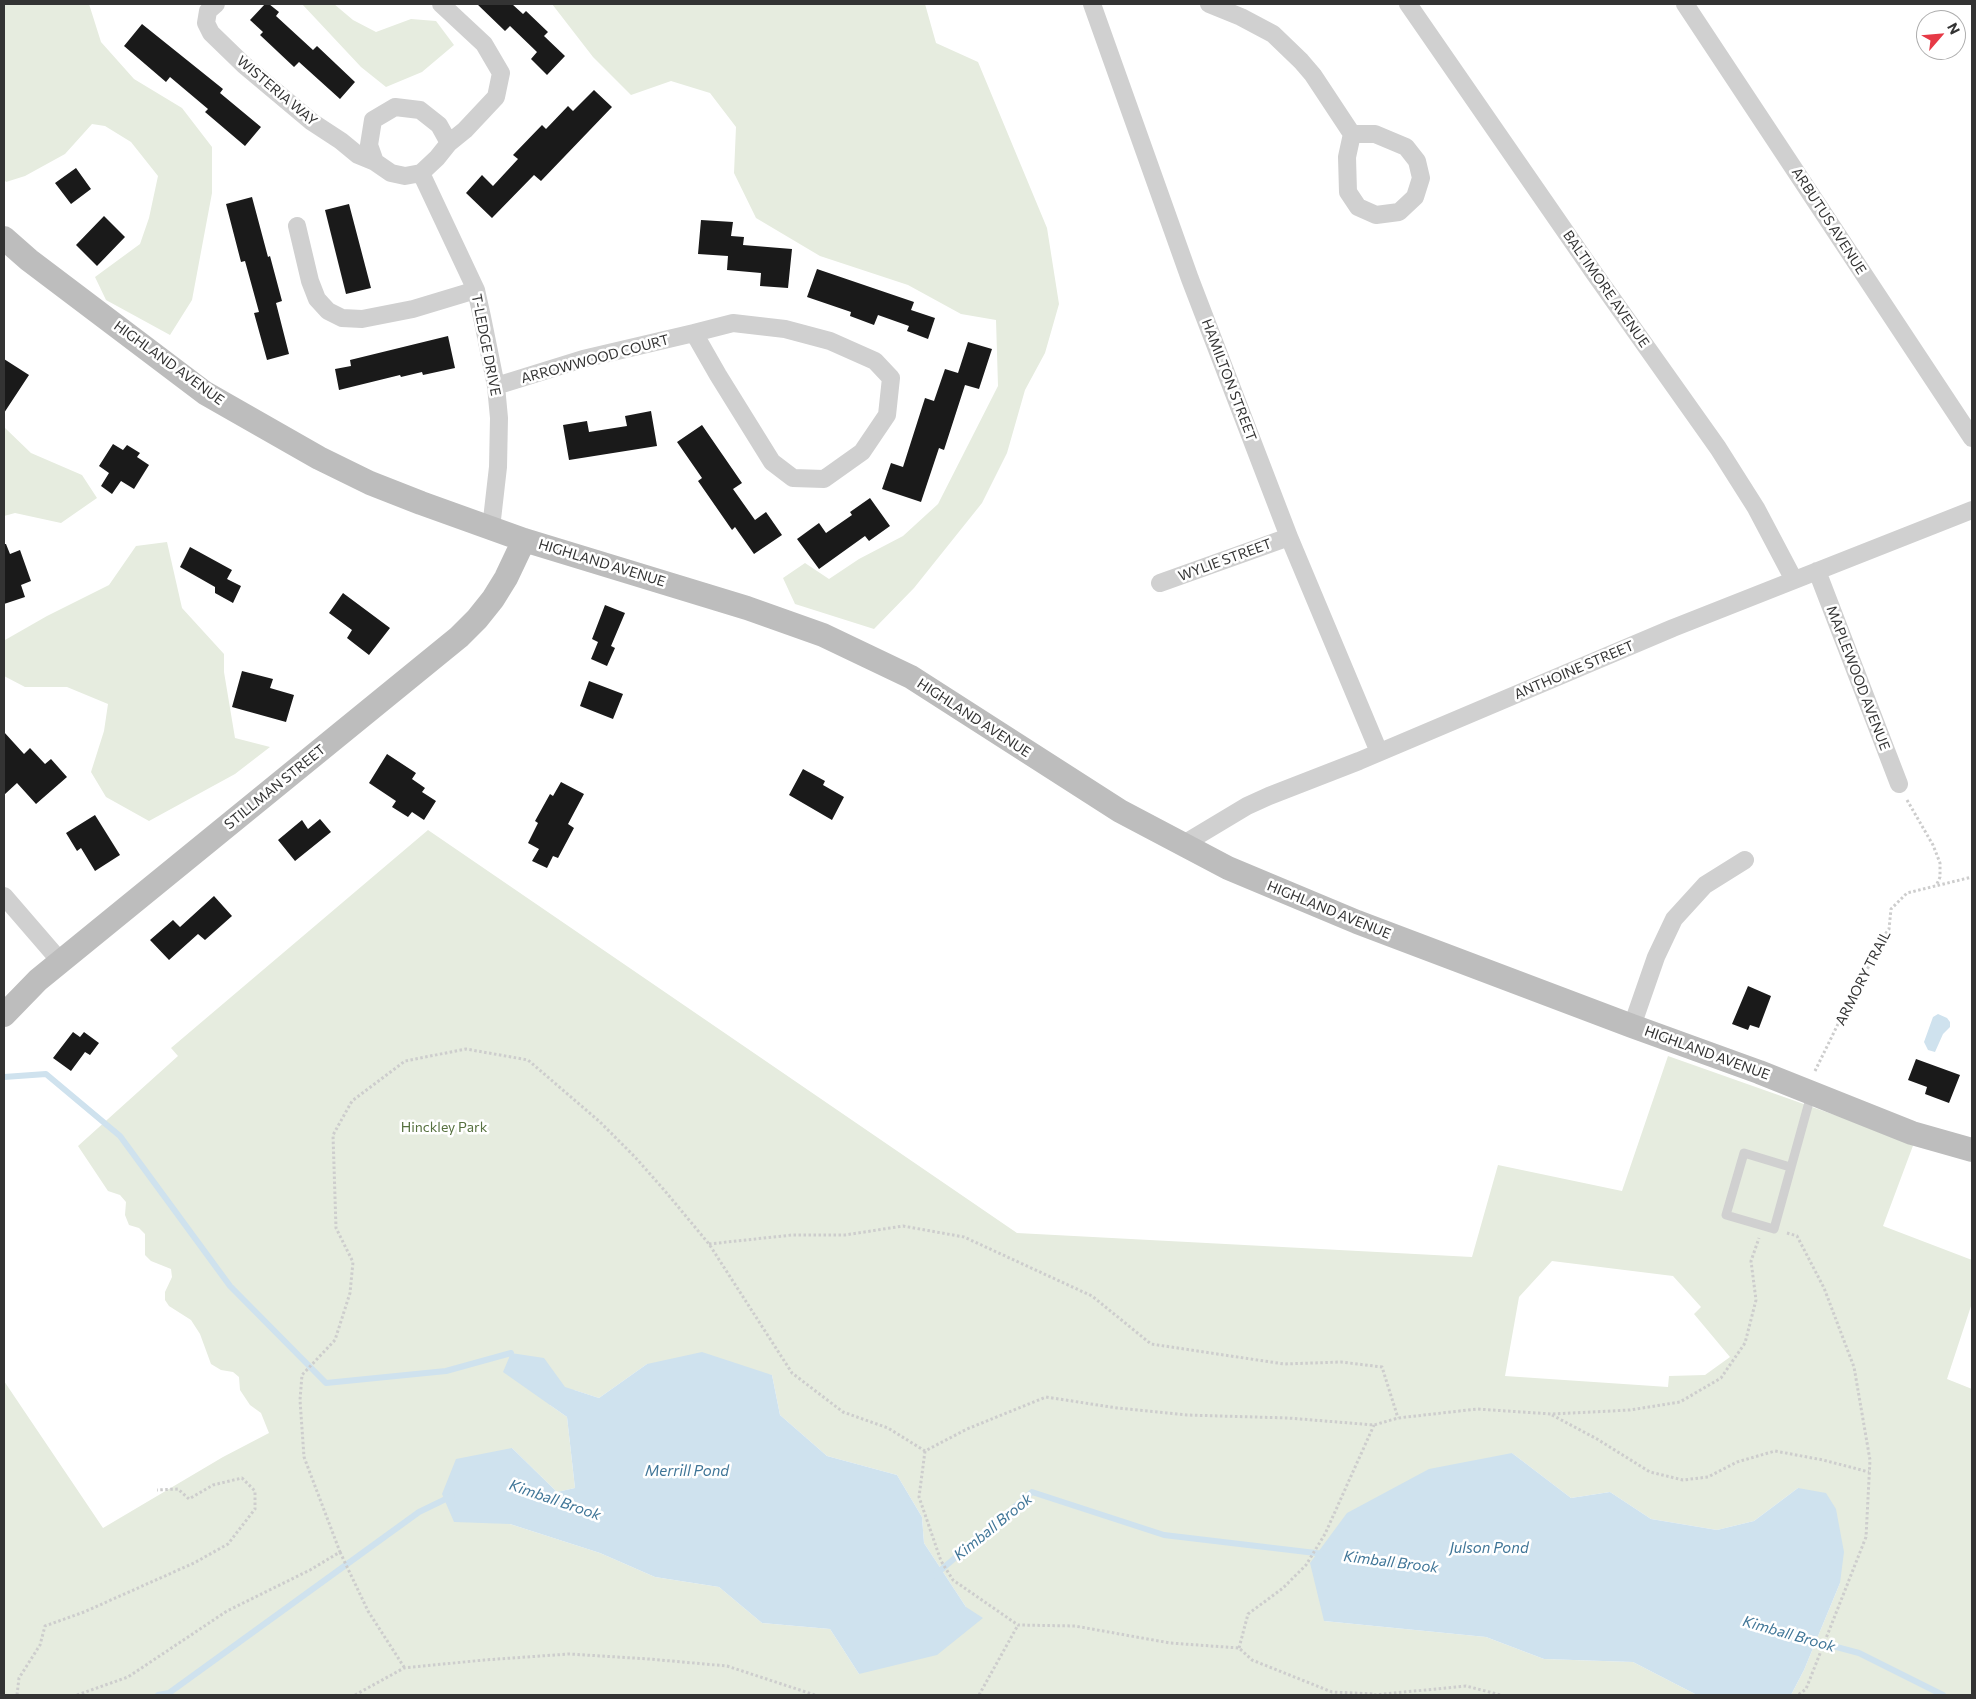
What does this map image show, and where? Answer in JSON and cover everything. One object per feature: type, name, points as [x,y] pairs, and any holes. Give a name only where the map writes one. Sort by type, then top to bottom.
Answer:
[{"type":"street","name":"WISTERIA WAY","points":[[216,4],[208,11],[206,23],[211,34],[244,65],[312,122],[358,155],[375,162]]},
{"type":"street","points":[[441,4],[484,44],[501,74],[496,97],[421,173],[405,176],[391,173],[375,162],[369,145],[373,120],[396,107],[420,110],[439,125],[449,143]]},
{"type":"street","name":"HAMILTON STREET","points":[[1092,4],[1190,279],[1289,537],[1379,752]]},
{"type":"street","points":[[1209,4],[1241,17],[1273,34],[1301,61],[1352,134],[1347,157],[1348,192],[1358,207],[1376,215],[1399,212],[1415,196],[1421,178],[1417,161],[1406,147],[1376,134],[1352,134]]},
{"type":"street","name":"BALTIMORE AVENUE","points":[[1408,4],[1718,448],[1756,508],[1794,580]]},
{"type":"street","name":"ARBUTUS AVENUE","points":[[1686,4],[1972,438]]},
{"type":"street","name":"T-LEDGE DRIVE","points":[[421,173],[476,290],[496,386],[499,418],[498,467],[491,528]]},
{"type":"street","points":[[297,226],[310,281],[317,299],[328,311],[342,318],[362,319],[413,310],[476,290]]},
{"type":"street","name":"HIGHLAND AVENUE","points":[[4,238],[37,266],[205,393],[319,458],[370,483],[420,504],[524,540],[747,608],[823,634],[911,678],[1120,812],[1228,868],[1357,922],[1632,1026],[1813,1082],[1912,1133],[1972,1150]]},
{"type":"street","name":"ARROWWOOD COURT","points":[[496,386],[600,354],[694,332],[733,323],[785,329],[839,345],[875,361],[891,378],[887,415],[862,452],[824,478],[792,478],[772,462],[718,375],[694,332]]},
{"type":"street","name":"ANTHOINE STREET","points":[[1182,845],[1255,802],[1673,628],[1972,510]]},
{"type":"street","name":"WYLIE STREET","points":[[1160,583],[1289,537]]},
{"type":"street","name":"STILLMAN STREET","points":[[4,1015],[38,980],[459,637],[493,599],[506,578],[524,540]]},
{"type":"street","name":"MAPLEWOOD AVENUE","points":[[1817,572],[1899,784]]},
{"type":"street","points":[[1632,1026],[1656,957],[1674,918],[1705,885],[1745,860]]},
{"type":"street","points":[[4,896],[62,962]]},
{"type":"lane","points":[[1790,1168],[1744,1153],[1726,1215],[1774,1229],[1813,1082]]},
{"type":"path","points":[[1899,784],[1933,845],[1940,863],[1940,877],[1936,886]]},
{"type":"path","name":"ARMORY TRAIL","points":[[1813,1082],[1859,981],[1872,962],[1878,944],[1889,928],[1891,909],[1907,893],[1972,877]]},
{"type":"path","points":[[404,1668],[368,1611],[340,1552],[304,1457],[300,1400],[302,1374],[335,1340],[350,1293],[353,1262],[336,1228],[333,1134],[352,1101],[405,1061],[466,1049],[528,1060],[600,1122],[628,1150],[709,1244],[792,1373],[843,1412],[888,1428],[925,1451]]},
{"type":"path","points":[[709,1244],[792,1235],[845,1235],[903,1226],[964,1237],[1092,1296],[1151,1344],[1284,1364],[1341,1362],[1382,1367],[1398,1418]]},
{"type":"path","points":[[925,1451],[967,1429],[1046,1397],[1117,1408],[1187,1415],[1288,1418],[1374,1425],[1398,1418],[1477,1409],[1552,1414],[1630,1410],[1680,1402],[1721,1378],[1745,1343],[1756,1300],[1750,1261],[1763,1226]]},
{"type":"path","points":[[1774,1229],[1797,1236],[1824,1288],[1854,1367],[1870,1460],[1866,1536],[1806,1689],[1798,1695]]},
{"type":"path","points":[[1552,1414],[1650,1472],[1683,1480],[1708,1477],[1737,1462],[1776,1451],[1823,1460],[1869,1472]]},
{"type":"path","points":[[1239,1648],[1248,1614],[1283,1588],[1306,1565],[1325,1534],[1374,1425]]},
{"type":"path","points":[[925,1451],[919,1497],[941,1561],[953,1580],[1018,1625],[1075,1626],[1170,1643],[1239,1648],[1252,1660],[1332,1692],[1374,1695],[1466,1686],[1502,1695]]},
{"type":"path","points":[[17,1695],[19,1678],[40,1645],[45,1626],[84,1612],[194,1563],[228,1544],[255,1509],[255,1491],[242,1478],[213,1485],[190,1499],[178,1489],[157,1490]]},
{"type":"path","points":[[77,1695],[128,1677],[227,1611],[310,1570],[340,1552]]},
{"type":"path","points":[[979,1695],[1018,1625]]},
{"type":"path","points":[[355,1695],[404,1668],[569,1654],[727,1666],[815,1695]]},
{"type":"green space","points":[[4,4],[89,4],[101,42],[134,79],[182,108],[212,147],[212,193],[192,300],[170,335],[106,300],[95,277],[140,244],[149,218],[158,176],[131,142],[105,126],[92,124],[65,154],[25,176],[6,182],[4,179]]},
{"type":"green space","points":[[302,4],[334,4],[353,20],[376,32],[411,19],[436,21],[454,45],[422,72],[386,87],[361,67]]},
{"type":"green space","points":[[552,4],[925,4],[936,43],[978,62],[1047,228],[1059,304],[1045,353],[1025,390],[1007,453],[982,503],[914,588],[874,629],[795,604],[783,578],[805,563],[829,579],[859,559],[903,536],[938,504],[998,386],[996,320],[961,314],[908,285],[820,256],[756,218],[734,173],[736,127],[710,93],[671,81],[631,95],[593,57]]},
{"type":"green space","points":[[4,427],[31,453],[82,475],[97,498],[61,523],[15,513],[4,516]]},
{"type":"green space","points":[[167,542],[182,608],[224,654],[224,672],[235,738],[270,747],[235,774],[149,821],[106,797],[91,772],[104,731],[108,704],[67,687],[25,687],[4,676],[4,639],[109,585],[136,546]]},
{"type":"green space","name":"Hinckley Park","points":[[428,830],[1017,1233],[1472,1257],[1498,1165],[1622,1191],[1668,1056],[1914,1143],[1883,1226],[1972,1260],[1972,1303],[1947,1379],[1972,1389],[1972,1695],[1791,1695],[1804,1670],[1840,1583],[1798,1488],[1754,1521],[1717,1530],[1651,1519],[1610,1492],[1571,1498],[1512,1453],[1324,1621],[1486,1637],[1544,1659],[1633,1662],[1697,1695],[4,1695],[4,1381],[103,1528],[223,1457],[269,1433],[261,1413],[250,1405],[240,1390],[239,1377],[233,1372],[221,1370],[211,1364],[200,1334],[191,1320],[169,1306],[165,1300],[165,1292],[172,1277],[171,1269],[151,1261],[145,1255],[145,1234],[139,1228],[129,1225],[125,1215],[126,1202],[120,1195],[108,1191],[78,1146],[178,1056],[171,1048]],"holes":[[[1552,1261],[1673,1276],[1701,1307],[1694,1314],[1730,1357],[1705,1375],[1669,1376],[1668,1387],[1505,1376],[1519,1297]],[[647,1364],[772,1375],[780,1415],[827,1456],[897,1475],[922,1517],[924,1543],[966,1607],[859,1674],[830,1629],[762,1623],[719,1587],[655,1577],[600,1553],[510,1524],[512,1448],[557,1492],[575,1488],[567,1417],[550,1405],[574,1390],[599,1398]]]},
{"type":"water","points":[[1938,1014],[1947,1018],[1950,1022],[1950,1027],[1943,1034],[1935,1052],[1928,1050],[1924,1042],[1933,1017]]},
{"type":"water","name":"Merrill Pond","points":[[702,1352],[772,1375],[780,1415],[827,1456],[897,1475],[922,1517],[924,1543],[966,1607],[983,1618],[937,1655],[859,1674],[830,1629],[762,1623],[719,1587],[655,1577],[600,1553],[510,1524],[454,1522],[442,1494],[456,1459],[512,1448],[557,1492],[575,1488],[567,1417],[503,1372],[511,1353],[544,1358],[565,1387],[599,1398],[647,1364]]},
{"type":"water","name":"Julson Pond","points":[[1512,1453],[1571,1498],[1610,1492],[1651,1519],[1717,1530],[1754,1521],[1798,1488],[1826,1493],[1836,1509],[1844,1552],[1840,1583],[1804,1670],[1791,1695],[1697,1695],[1633,1662],[1544,1659],[1486,1637],[1324,1621],[1310,1563],[1347,1513],[1429,1469]]},
{"type":"building","points":[[265,4],[269,4],[279,12],[276,16],[313,50],[317,46],[355,82],[340,99],[299,62],[294,67],[260,35],[263,32],[250,20]]},
{"type":"building","points":[[477,4],[512,4],[523,14],[526,11],[548,32],[544,36],[565,56],[547,75],[531,59],[537,52],[510,26],[505,31]]},
{"type":"building","points":[[142,24],[223,89],[220,93],[261,127],[245,146],[205,112],[208,109],[170,77],[166,82],[124,46]]},
{"type":"building","points":[[594,90],[612,107],[541,181],[534,175],[492,218],[466,193],[482,175],[493,186],[518,159],[513,155],[542,125],[546,129],[568,106],[573,111]]},
{"type":"building","points":[[76,168],[91,189],[71,204],[55,183]]},
{"type":"building","points":[[252,197],[282,301],[276,303],[289,354],[267,360],[254,313],[259,312],[245,261],[241,262],[226,204]]},
{"type":"building","points":[[349,204],[371,288],[346,294],[325,210]]},
{"type":"building","points":[[104,216],[125,237],[97,266],[76,245]]},
{"type":"building","points":[[701,220],[733,222],[731,236],[744,237],[743,245],[792,249],[788,288],[760,286],[761,273],[727,270],[728,256],[698,254]]},
{"type":"building","points":[[817,269],[914,302],[911,310],[935,318],[928,339],[907,331],[909,326],[878,315],[874,325],[850,316],[851,312],[807,297]]},
{"type":"building","points":[[448,336],[455,368],[423,375],[422,372],[401,377],[400,375],[339,390],[335,369],[351,366],[350,360]]},
{"type":"building","points":[[968,342],[992,349],[979,389],[965,385],[944,450],[939,448],[921,502],[882,489],[891,463],[903,467],[925,398],[934,401],[945,369],[958,373]]},
{"type":"building","points":[[4,359],[29,375],[4,413]]},
{"type":"building","points":[[651,411],[657,446],[569,460],[563,425],[587,421],[589,432],[627,426],[625,416]]},
{"type":"building","points":[[702,425],[742,483],[733,489],[755,520],[766,512],[782,535],[754,554],[735,527],[732,530],[698,481],[702,478],[677,442]]},
{"type":"building","points":[[113,444],[123,450],[127,445],[140,453],[137,457],[149,465],[134,489],[121,481],[112,494],[101,486],[109,473],[99,466]]},
{"type":"building","points":[[870,498],[890,526],[869,541],[865,536],[819,569],[797,539],[819,523],[826,533],[852,515],[850,512]]},
{"type":"building","points":[[4,544],[6,544],[10,554],[20,550],[31,581],[21,585],[25,597],[4,604]]},
{"type":"building","points":[[190,547],[232,570],[227,579],[241,586],[233,603],[215,593],[215,587],[180,567]]},
{"type":"building","points":[[343,593],[390,628],[369,655],[347,638],[352,630],[329,613]]},
{"type":"building","points":[[605,605],[625,613],[611,646],[615,648],[607,666],[591,659],[598,642],[592,639]]},
{"type":"building","points":[[242,671],[273,679],[270,688],[294,695],[286,722],[232,707]]},
{"type":"building","points":[[589,681],[623,694],[613,719],[580,706]]},
{"type":"building","points":[[4,732],[24,754],[30,748],[45,764],[51,759],[67,777],[36,804],[17,783],[4,795]]},
{"type":"building","points":[[387,754],[416,773],[412,779],[425,788],[422,792],[436,801],[424,820],[412,812],[408,817],[392,807],[396,801],[369,783]]},
{"type":"building","points":[[803,769],[825,781],[823,785],[844,797],[832,820],[789,795]]},
{"type":"building","points":[[561,782],[584,794],[568,824],[574,828],[558,858],[553,856],[547,868],[532,861],[539,849],[528,843],[538,823],[535,821],[550,794],[553,796]]},
{"type":"building","points":[[95,815],[120,855],[95,871],[81,848],[77,851],[66,833]]},
{"type":"building","points":[[320,819],[331,832],[295,861],[278,840],[302,820],[308,829]]},
{"type":"building","points":[[214,896],[232,916],[205,940],[198,934],[169,960],[150,940],[173,920],[180,927]]},
{"type":"building","points":[[1748,986],[1771,996],[1759,1028],[1750,1025],[1748,1030],[1732,1024]]},
{"type":"building","points":[[73,1032],[80,1037],[84,1032],[99,1043],[90,1055],[85,1052],[71,1071],[53,1058]]},
{"type":"building","points":[[1916,1059],[1960,1075],[1949,1103],[1925,1094],[1927,1087],[1908,1080]]},
{"type":"waterway","points":[[4,1077],[46,1074],[120,1136],[230,1286],[326,1383],[446,1371],[511,1353]]},
{"type":"waterway","name":"Kimball Brook","points":[[935,1575],[1032,1492],[1164,1535],[1324,1554]]},
{"type":"waterway","name":"Kimball Brook","points":[[158,1695],[169,1693],[419,1512],[452,1496]]},
{"type":"waterway","name":"Kimball Brook","points":[[1810,1640],[1859,1653],[1943,1695]]}]
